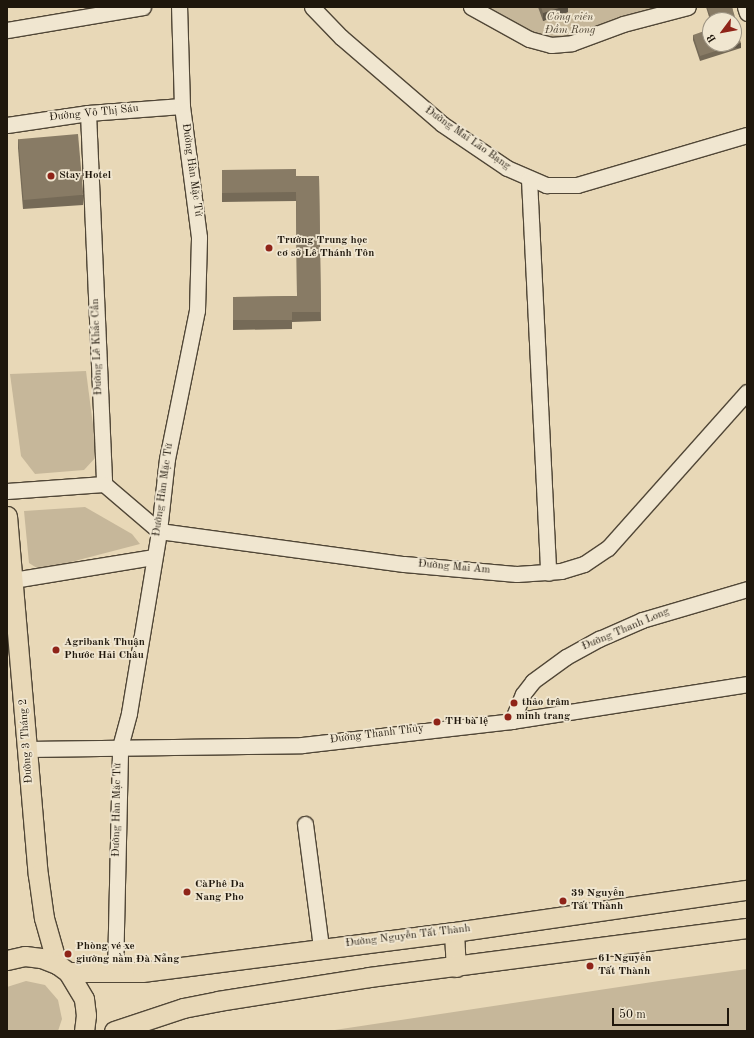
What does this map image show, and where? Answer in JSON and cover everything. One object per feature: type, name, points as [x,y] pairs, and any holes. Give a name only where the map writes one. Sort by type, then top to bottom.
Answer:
[{"type":"main road","name":"Đường 3 Tháng 2","points":[[7,516],[27,749],[44,918],[62,968],[84,999],[86,1014],[84,1031]]},
{"type":"main road","name":"Đường Nguyễn Tất Thành","points":[[7,960],[25,956],[41,958],[62,968],[115,973],[150,971],[454,932],[747,890]]},
{"type":"main road","points":[[114,1031],[183,1008],[218,1001],[369,978],[747,928]]},
{"type":"main road","points":[[454,932],[456,967]]},
{"type":"street","points":[[7,30],[143,7]]},
{"type":"street","name":"Đường Hàn Mặc Tử","points":[[115,973],[120,747],[129,713],[159,531],[167,459],[197,310],[197,213],[182,106],[179,7]]},
{"type":"street","name":"Đường Mai Lão Bạng","points":[[312,7],[341,37],[409,98],[489,157],[530,179],[556,186],[577,185],[747,135]]},
{"type":"street","points":[[471,7],[529,39],[552,46],[572,43],[623,24],[688,7]]},
{"type":"street","points":[[745,7],[747,13]]},
{"type":"street","name":"Đường Võ Thị Sáu","points":[[7,125],[88,113],[182,106]]},
{"type":"street","name":"Đường Lê Khắc Cần","points":[[88,113],[104,484]]},
{"type":"street","points":[[530,179],[548,573]]},
{"type":"street","name":"Đường Mai Am","points":[[159,531],[404,564],[517,574],[548,573],[584,564],[608,548],[747,392]]},
{"type":"street","points":[[7,491],[104,484],[159,531]]},
{"type":"street","points":[[12,577],[154,557]]},
{"type":"street","name":"Đường Thanh Long","points":[[512,721],[523,694],[533,681],[566,657],[599,639],[642,620],[747,588]]},
{"type":"street","name":"Đường Thanh Thủy","points":[[27,749],[302,745],[512,721],[747,684]]},
{"type":"street","points":[[305,824],[321,948]]},
{"type":"green space","name":"Công viên Đầm Rong","points":[[477,7],[694,7],[539,43]]},
{"type":"green space","points":[[86,371],[97,456],[84,470],[35,474],[21,456],[10,374]]},
{"type":"green space","points":[[85,507],[132,534],[140,544],[40,570],[29,563],[24,511]]},
{"type":"green space","points":[[747,969],[747,1031],[328,1031],[659,981]]},
{"type":"green space","points":[[26,981],[45,985],[58,1000],[62,1019],[58,1031],[7,1031],[7,987]]},
{"type":"building","points":[[541,7],[562,7],[543,13]]},
{"type":"building","points":[[707,7],[732,7],[734,12],[709,12]]},
{"type":"building","points":[[702,32],[702,52],[713,52],[700,56],[693,35]]},
{"type":"building","name":"Stay Hotel","points":[[78,134],[83,195],[24,200],[18,139]]},
{"type":"building","points":[[296,169],[296,176],[319,176],[321,312],[292,312],[292,320],[233,320],[233,297],[297,296],[296,192],[222,193],[222,170]]},
{"type":"place","name":"Stay Hotel","points":[[51,176]]},
{"type":"place","name":"Trường Trung học cơ sở Lê Thánh Tôn","points":[[269,248]]},
{"type":"place","name":"Agribank Thuận Phước Hải Châu","points":[[56,650]]},
{"type":"place","name":"thảo trâm","points":[[514,703]]},
{"type":"place","name":"minh trang","points":[[508,717]]},
{"type":"place","name":"TH bà lệ","points":[[437,722]]},
{"type":"place","name":"CàPhê Da Nang Pho","points":[[187,892]]},
{"type":"place","name":"39 Nguyễn Tất Thành","points":[[563,901]]},
{"type":"place","name":"Phòng vé xe giường nằm Đà Nẵng","points":[[68,954]]},
{"type":"place","name":"61 Nguyễn Tất Thành","points":[[590,966]]}]
